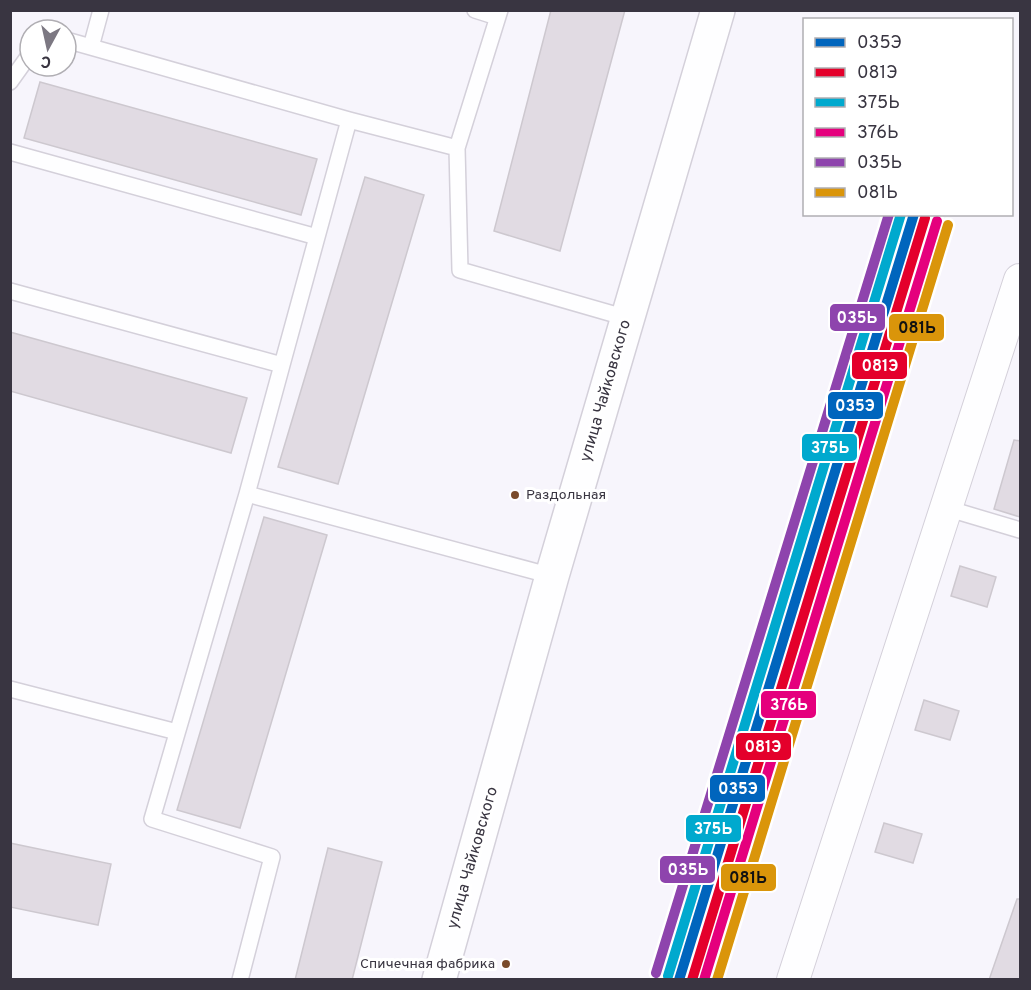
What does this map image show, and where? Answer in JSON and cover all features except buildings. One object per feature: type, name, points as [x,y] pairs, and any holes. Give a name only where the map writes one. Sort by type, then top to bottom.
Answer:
[{"type":"street","name":"улица Чайковского","points":[[439,980],[552,576],[718,10]]},
{"type":"street","points":[[793,980],[1020,280]]},
{"type":"lane","points":[[91,46],[101,10]]},
{"type":"lane","points":[[475,10],[499,14],[457,148],[460,270],[627,318]]},
{"type":"lane","points":[[78,43],[349,120],[457,148]]},
{"type":"lane","points":[[240,980],[272,857],[152,819],[247,494],[349,120]]},
{"type":"lane","points":[[10,152],[317,237]]},
{"type":"lane","points":[[10,291],[282,365]]},
{"type":"lane","points":[[247,494],[552,576]]},
{"type":"lane","points":[[946,508],[1020,530]]},
{"type":"lane","points":[[10,689],[177,732]]},
{"type":"transit line","name":"035Ь","points":[[656,973],[888,216]]},
{"type":"transit line","name":"375Ь","points":[[668,976],[900,216]]},
{"type":"transit line","name":"035Э","points":[[679,980],[913,216]]},
{"type":"transit line","name":"081Э","points":[[692,980],[925,218]]},
{"type":"transit line","name":"376Ь","points":[[704,980],[937,221]]},
{"type":"transit line","name":"081Ь","points":[[717,980],[948,225]]},
{"type":"place","name":"Раздольная","points":[[515,495]]},
{"type":"place","name":"Спичечная фабрика","points":[[506,964]]}]
